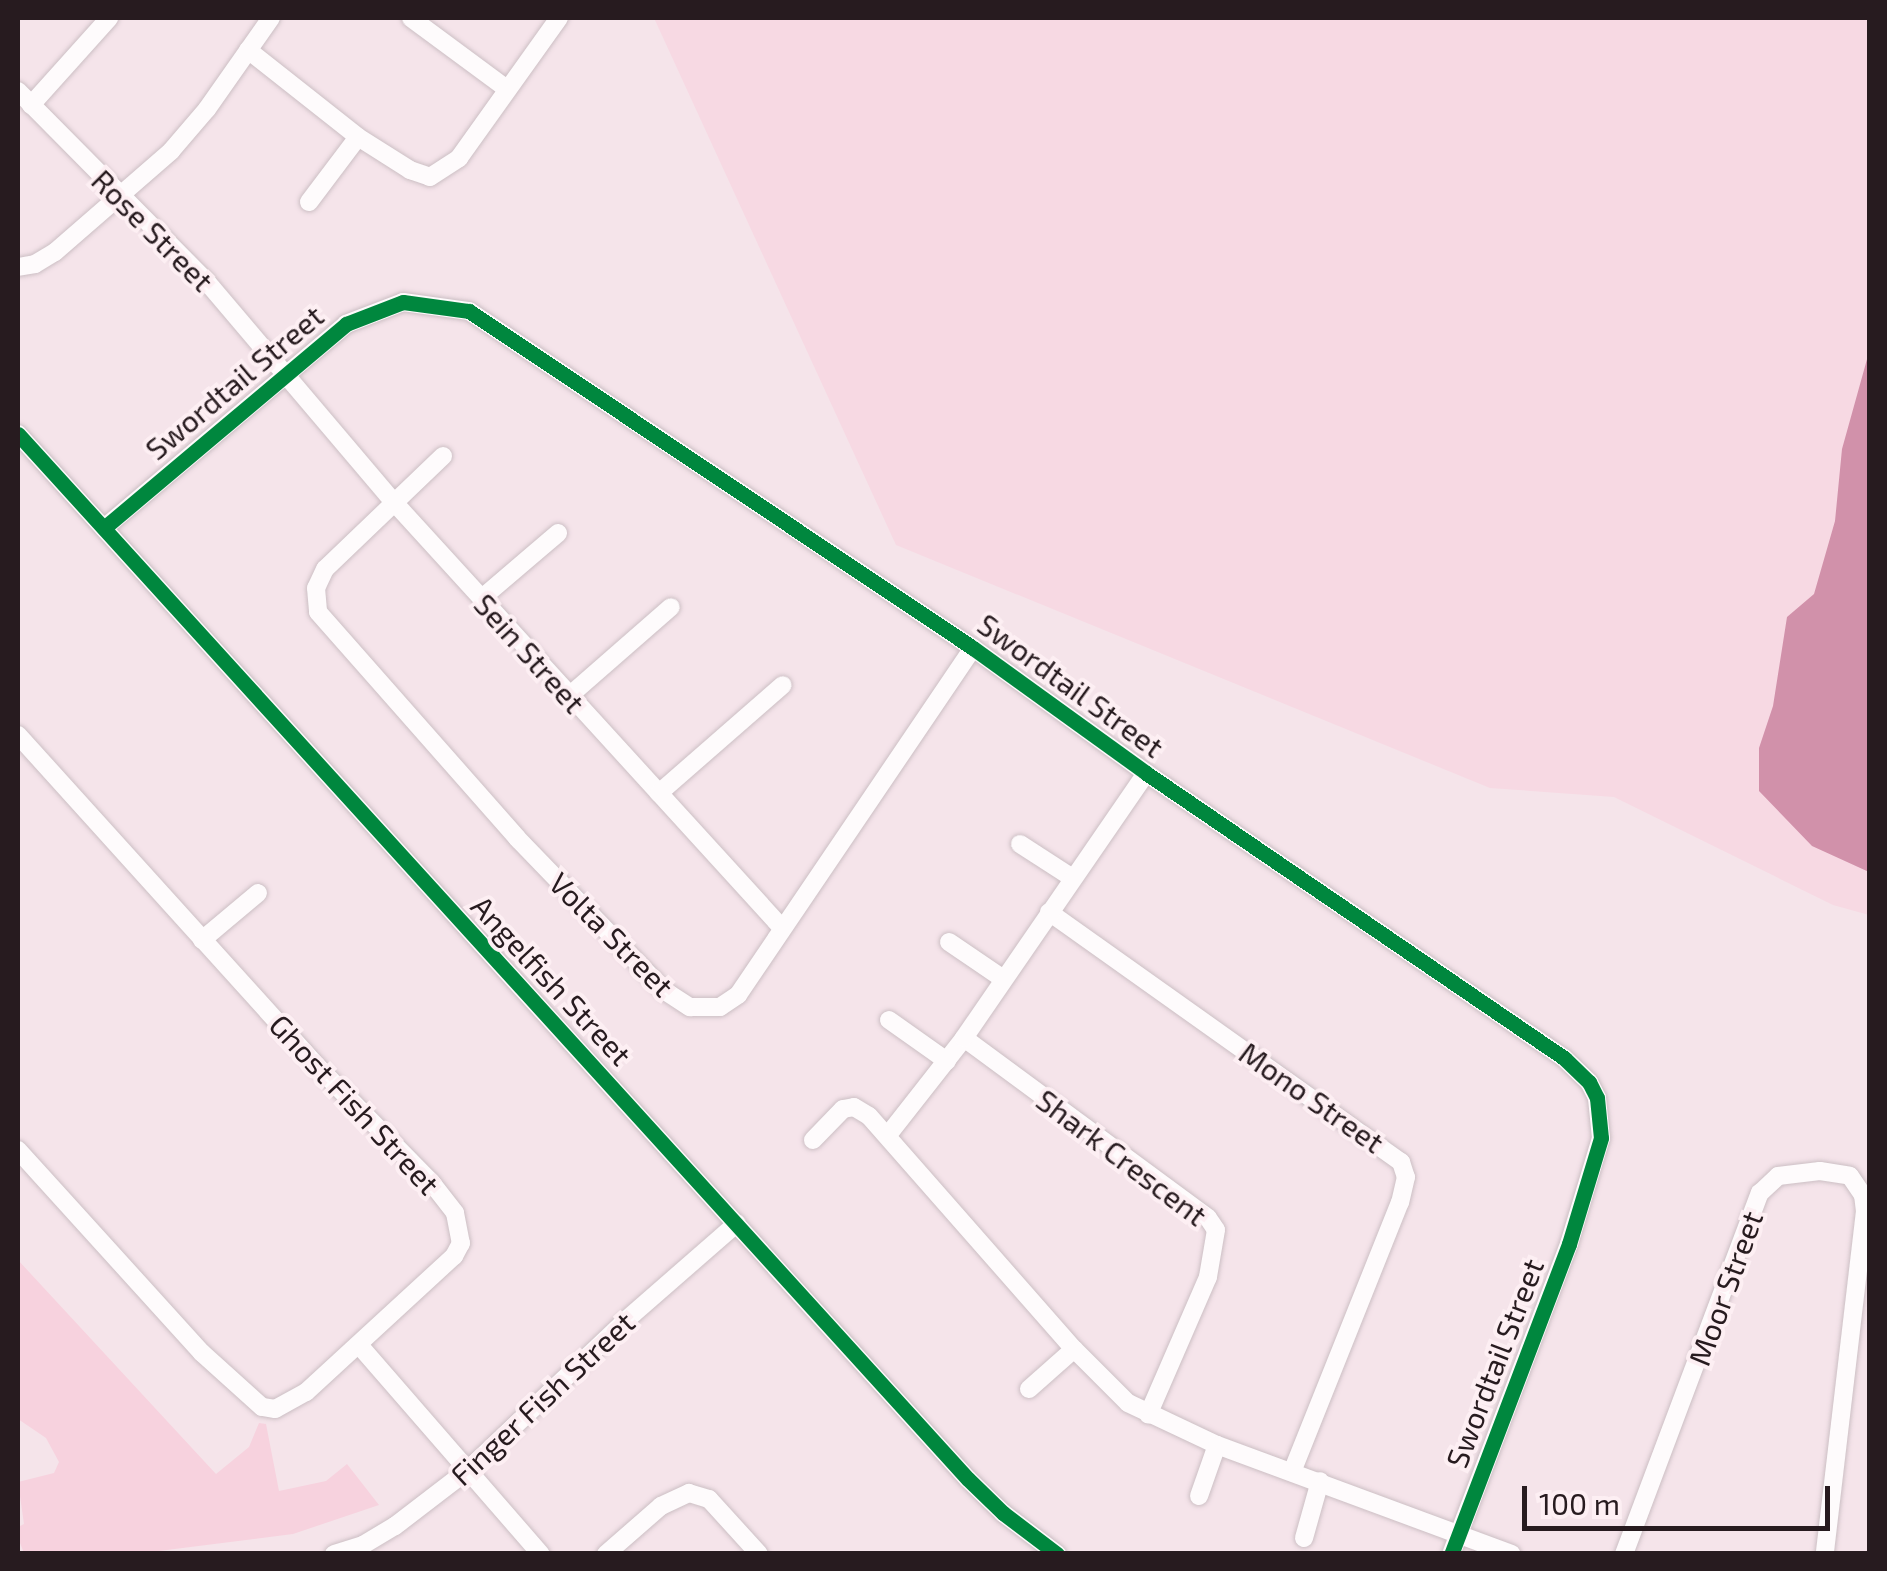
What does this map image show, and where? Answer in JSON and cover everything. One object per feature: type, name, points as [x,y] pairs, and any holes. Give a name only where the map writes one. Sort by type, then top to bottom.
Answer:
[{"type":"street","points":[[31,105],[110,18]]},
{"type":"street","points":[[18,267],[36,264],[55,252],[186,135],[271,18]]},
{"type":"street","points":[[411,18],[507,90]]},
{"type":"street","points":[[248,50],[358,137],[410,170],[436,176],[460,158],[559,18]]},
{"type":"street","name":"Rose Street","points":[[18,90],[119,197],[207,282],[285,372]]},
{"type":"street","points":[[310,202],[358,137]]},
{"type":"street","name":"Swordtail Street","points":[[104,528],[346,324],[386,306],[427,302],[469,310],[973,648],[1146,773],[1564,1058],[1590,1082],[1597,1098],[1601,1138],[1593,1169],[1450,1554]]},
{"type":"street","name":"Sein Street","points":[[285,372],[392,500],[782,928]]},
{"type":"street","name":"Angelfish Street","points":[[18,434],[968,1479],[1002,1513],[1057,1554]]},
{"type":"street","points":[[392,500],[442,456]]},
{"type":"street","name":"Volta Street","points":[[392,500],[324,569],[316,588],[318,612],[478,795],[665,992],[690,1007],[713,1008],[733,1000],[973,648]]},
{"type":"street","points":[[482,598],[558,533]]},
{"type":"street","points":[[569,696],[671,608]]},
{"type":"street","points":[[659,794],[783,686]]},
{"type":"street","name":"Ghost Fish Street","points":[[18,735],[202,940],[430,1182],[460,1223],[456,1253],[297,1398],[275,1408],[256,1405],[139,1286],[18,1150]]},
{"type":"street","points":[[888,1135],[964,1038],[1146,773]]},
{"type":"street","points":[[1020,844],[1071,877]]},
{"type":"street","points":[[202,940],[258,893]]},
{"type":"street","name":"Mono Street","points":[[1048,912],[1401,1162],[1404,1187],[1392,1223],[1292,1472]]},
{"type":"street","points":[[949,942],[1002,978]]},
{"type":"street","points":[[889,1020],[947,1060]]},
{"type":"street","name":"Shark Crescent","points":[[964,1038],[1208,1218],[1216,1230],[1208,1277],[1148,1415]]},
{"type":"street","points":[[812,1140],[838,1112],[849,1107],[861,1110],[888,1135],[1116,1394],[1148,1415],[1512,1554]]},
{"type":"street","name":"Moor Street","points":[[1624,1554],[1760,1193],[1778,1176],[1820,1171],[1850,1176],[1864,1194],[1865,1210],[1826,1554]]},
{"type":"street","name":"Finger Fish Street","points":[[334,1554],[362,1545],[395,1526],[468,1470],[614,1331],[737,1223]]},
{"type":"street","points":[[359,1345],[541,1554]]},
{"type":"street","points":[[1029,1389],[1074,1348]]},
{"type":"street","points":[[1199,1496],[1216,1444]]},
{"type":"street","points":[[1304,1538],[1320,1481]]},
{"type":"street","points":[[606,1554],[661,1506],[689,1493],[710,1499],[758,1554]]},
{"type":"shaded area","points":[[654,18],[1869,18],[1869,915],[1833,905],[1614,797],[1490,788],[896,545]]},
{"type":"shaded area","points":[[1869,352],[1870,872],[1812,846],[1759,791],[1759,748],[1773,706],[1787,617],[1814,594],[1835,521],[1842,449]]},
{"type":"shaded area","points":[[18,1260],[216,1474],[249,1447],[259,1423],[266,1424],[279,1491],[326,1481],[347,1464],[379,1505],[293,1534],[143,1553],[24,1553],[18,1538],[18,1527],[24,1524],[18,1482],[54,1473],[59,1462],[46,1438],[18,1419]]},
{"type":"cycle path","points":[[104,528],[346,324],[403,302],[469,311],[973,648],[1146,773],[1564,1058],[1589,1082],[1597,1098],[1601,1138],[1569,1244],[1451,1554]]},
{"type":"cycle path","points":[[18,434],[968,1479],[1003,1513],[1057,1554]]}]
